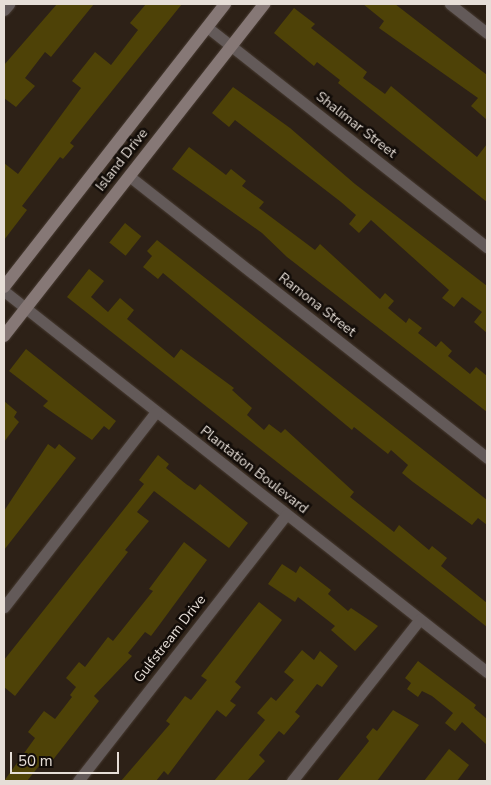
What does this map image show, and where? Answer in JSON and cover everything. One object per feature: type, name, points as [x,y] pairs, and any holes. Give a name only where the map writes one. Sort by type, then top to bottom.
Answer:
[{"type":"street","points":[[4,10],[9,4]]},
{"type":"street","name":"Island Drive","points":[[4,287],[225,4]]},
{"type":"street","name":"Island Drive","points":[[4,336],[264,4]]},
{"type":"street","points":[[450,4],[487,33]]},
{"type":"street","name":"Shalimar Street","points":[[207,27],[487,246]]},
{"type":"street","name":"Ramona Street","points":[[129,176],[487,458]]},
{"type":"street","name":"Plantation Boulevard","points":[[4,291],[487,672]]},
{"type":"street","points":[[4,607],[156,412]]},
{"type":"street","name":"Gulfstream Drive","points":[[78,781],[286,514]]},
{"type":"street","points":[[292,781],[420,619]]},
{"type":"building","points":[[57,4],[94,4],[51,57],[45,52],[25,78],[35,86],[16,107],[4,98],[4,65]]},
{"type":"building","points":[[146,4],[182,4],[70,143],[74,146],[63,159],[60,157],[22,206],[27,210],[4,240],[4,163],[18,174],[81,88],[72,81],[95,52],[111,65],[138,30],[130,23]]},
{"type":"building","points":[[363,4],[395,4],[487,75],[487,120],[471,106],[478,98],[379,28],[384,21]]},
{"type":"building","points":[[294,8],[315,24],[311,28],[367,72],[363,78],[385,94],[391,86],[477,157],[487,144],[487,202],[338,83],[340,80],[317,62],[314,66],[274,33]]},
{"type":"building","points":[[233,87],[290,128],[355,184],[487,286],[487,333],[474,322],[482,312],[462,297],[454,307],[442,298],[449,290],[371,220],[359,233],[349,224],[356,215],[341,202],[235,120],[229,127],[212,113]]},
{"type":"building","points":[[189,147],[226,175],[231,169],[246,181],[242,186],[264,202],[259,208],[315,250],[320,244],[380,299],[385,293],[394,301],[388,308],[406,323],[409,318],[422,328],[418,333],[436,347],[441,341],[452,351],[448,356],[470,374],[476,367],[487,376],[487,412],[287,257],[262,233],[172,169]]},
{"type":"building","points":[[125,223],[141,236],[126,256],[109,242]]},
{"type":"building","points":[[157,240],[487,500],[487,525],[478,518],[472,525],[413,482],[402,473],[408,465],[391,450],[388,454],[354,427],[352,430],[163,273],[158,279],[143,267],[152,256],[147,251]]},
{"type":"building","points":[[89,269],[104,281],[91,297],[108,312],[120,298],[134,310],[127,319],[174,358],[181,349],[234,388],[232,390],[252,408],[247,415],[264,430],[269,424],[281,433],[285,429],[354,492],[350,497],[394,532],[399,525],[429,550],[432,546],[447,558],[441,566],[487,603],[487,627],[67,297]]},
{"type":"building","points":[[26,349],[116,421],[109,430],[104,426],[92,440],[43,406],[48,401],[9,371]]},
{"type":"building","points":[[4,401],[17,412],[14,417],[19,422],[4,442]]},
{"type":"building","points":[[48,444],[55,449],[59,444],[76,458],[4,550],[4,511]]},
{"type":"building","points":[[158,455],[169,464],[166,468],[186,484],[195,490],[200,484],[248,523],[229,548],[154,491],[137,512],[149,521],[125,550],[128,552],[15,696],[4,687],[4,660],[144,484],[139,480]]},
{"type":"building","points":[[184,542],[207,560],[151,636],[145,632],[128,653],[132,656],[94,696],[99,701],[52,761],[47,756],[27,781],[4,781],[35,738],[28,732],[44,711],[55,719],[72,697],[70,695],[76,687],[66,678],[79,662],[85,667],[108,637],[113,641],[153,591],[149,589]]},
{"type":"building","points":[[282,564],[296,573],[300,566],[331,590],[328,594],[348,611],[351,608],[378,626],[355,651],[331,630],[335,626],[298,597],[295,602],[268,584]]},
{"type":"building","points":[[259,602],[282,620],[235,682],[241,687],[230,701],[236,705],[226,717],[217,710],[168,775],[164,771],[156,781],[121,781],[170,724],[166,721],[185,696],[191,700],[207,680],[201,676]]},
{"type":"building","points":[[302,650],[314,660],[320,651],[338,666],[322,687],[317,684],[295,712],[300,716],[284,735],[279,731],[259,755],[265,761],[247,781],[214,781],[265,720],[257,713],[271,697],[276,701],[294,680],[284,672]]},
{"type":"building","points":[[418,661],[476,705],[474,708],[487,719],[487,745],[462,722],[455,731],[445,723],[453,713],[432,696],[422,691],[418,697],[407,689],[411,683],[405,678]]},
{"type":"building","points":[[393,710],[419,725],[377,781],[337,781],[369,741],[366,737],[373,728],[377,731]]},
{"type":"building","points":[[449,749],[469,765],[457,781],[424,781]]}]
